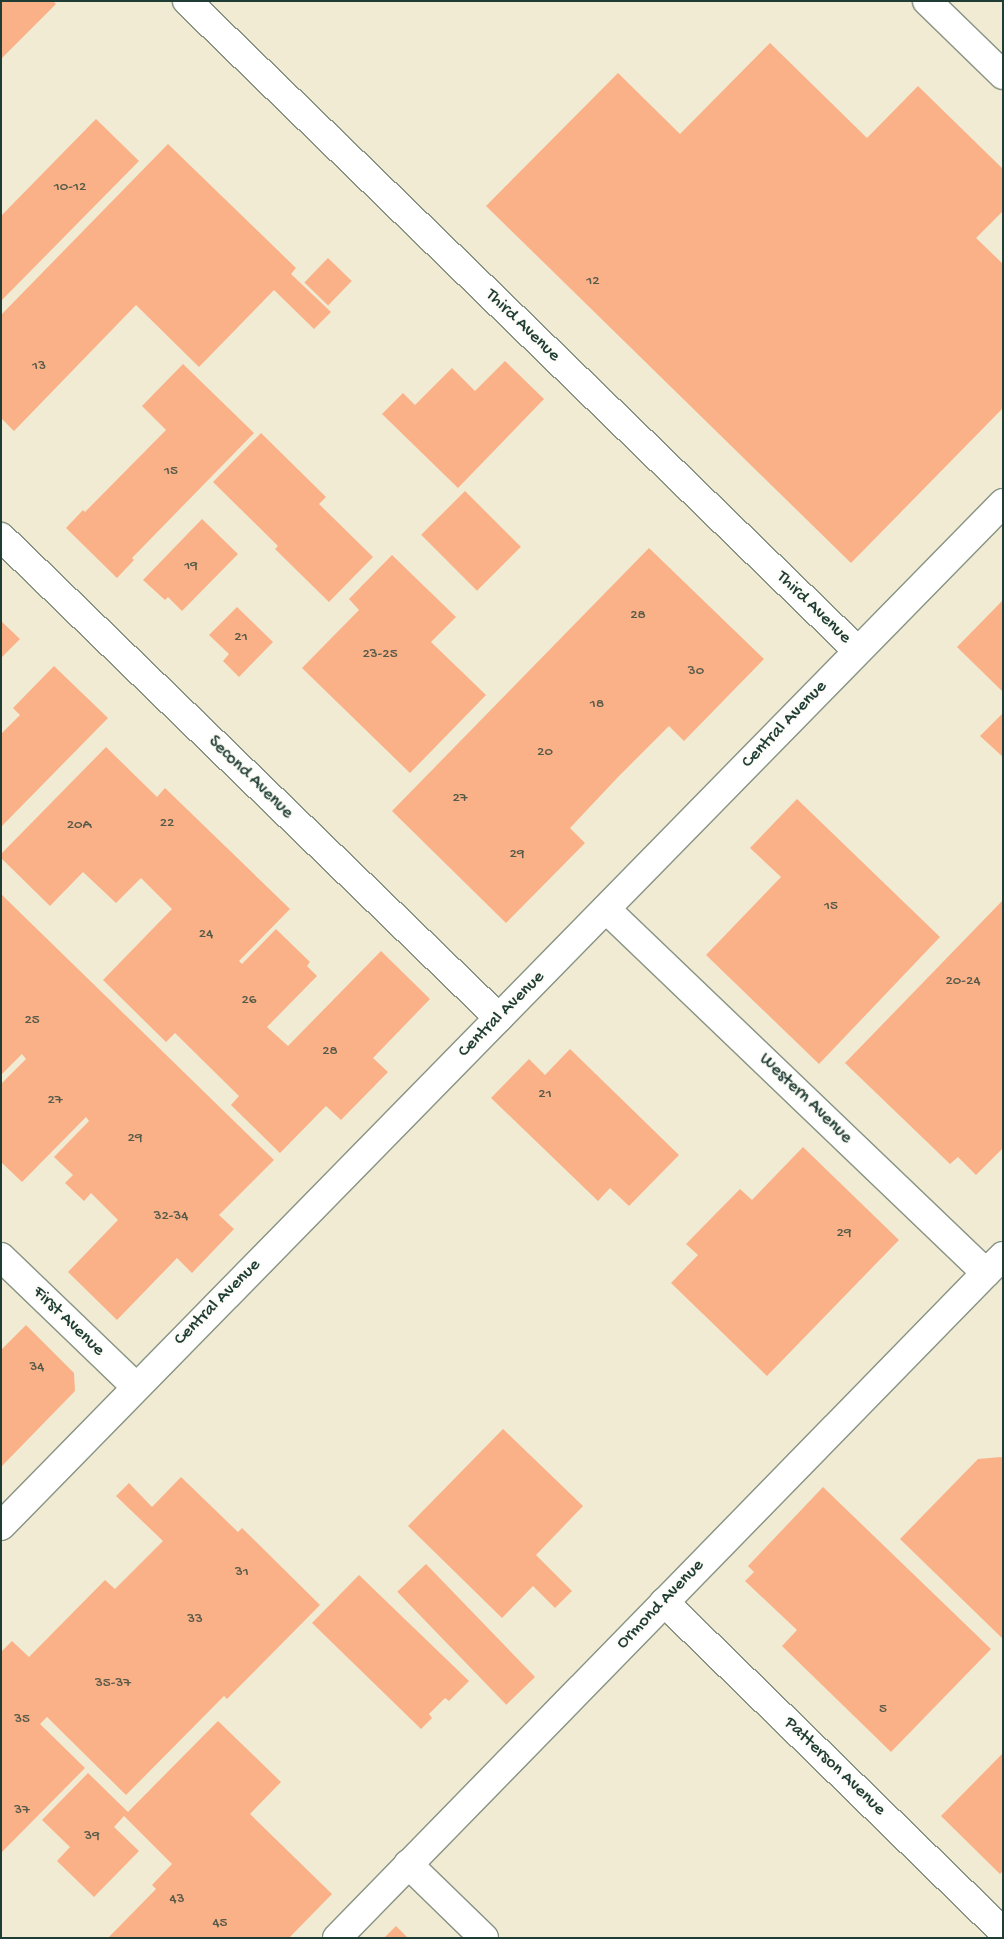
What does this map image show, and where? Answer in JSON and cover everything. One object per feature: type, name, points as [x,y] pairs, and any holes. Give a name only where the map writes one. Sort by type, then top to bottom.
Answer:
[{"type":"street","name":"Third Avenue","points":[[187,1],[858,651]]},
{"type":"street","points":[[927,1],[1003,75]]},
{"type":"street","name":"Central Avenue","points":[[1,1526],[1003,502]]},
{"type":"street","name":"Second Avenue","points":[[1,537],[499,1018]]},
{"type":"street","name":"Western Avenue","points":[[606,909],[994,1264]]},
{"type":"street","name":"First Avenue","points":[[1,1257],[136,1387]]},
{"type":"street","name":"Ormond Avenue","points":[[337,1938],[994,1264]]},
{"type":"street","name":"Patterson Avenue","points":[[664,1602],[1003,1932]]},
{"type":"street","points":[[408,1864],[484,1938]]},
{"type":"building","points":[[1,1],[53,1],[56,4],[1,59]]},
{"type":"building","points":[[770,43],[867,138],[918,86],[1003,169],[1003,211],[976,238],[1003,264],[1003,408],[851,563],[486,206],[618,73],[680,134]]},
{"type":"building","points":[[96,119],[139,161],[1,301],[1,216]]},
{"type":"building","points":[[168,144],[296,268],[291,274],[331,312],[314,329],[274,290],[199,367],[136,305],[14,431],[1,418],[1,315]]},
{"type":"building","points":[[328,258],[352,281],[328,305],[304,282]]},
{"type":"building","points":[[505,361],[544,399],[458,488],[382,414],[403,393],[415,405],[452,368],[475,391]]},
{"type":"building","points":[[183,364],[254,433],[132,558],[134,560],[117,578],[66,528],[83,510],[85,512],[166,430],[142,406]]},
{"type":"building","points":[[261,433],[326,497],[319,504],[373,557],[329,602],[275,549],[278,546],[213,482]]},
{"type":"building","points":[[465,491],[521,547],[477,591],[421,535]]},
{"type":"building","points":[[202,519],[238,554],[182,611],[168,597],[165,600],[143,580]]},
{"type":"building","points":[[649,548],[764,659],[684,741],[669,726],[619,776],[570,828],[585,843],[506,923],[392,811]]},
{"type":"building","points":[[392,555],[456,617],[431,642],[486,695],[410,773],[302,668],[359,610],[349,599]]},
{"type":"building","points":[[1003,600],[1003,692],[957,647]]},
{"type":"building","points":[[237,607],[273,642],[239,677],[223,661],[229,654],[209,635]]},
{"type":"building","points":[[1,621],[20,639],[1,658]]},
{"type":"building","points":[[54,666],[108,718],[1,827],[1,734],[20,715],[13,708]]},
{"type":"building","points":[[1003,713],[1003,757],[980,736]]},
{"type":"building","points":[[106,747],[157,797],[165,788],[290,909],[239,961],[242,964],[276,929],[310,962],[307,966],[317,976],[267,1027],[288,1046],[381,951],[430,999],[373,1058],[388,1072],[341,1120],[326,1106],[280,1153],[231,1105],[239,1096],[175,1033],[166,1042],[103,980],[172,909],[141,878],[116,903],[83,872],[50,906],[1,858],[1,854]]},
{"type":"building","points":[[797,799],[940,937],[819,1064],[706,955],[781,877],[750,848]]},
{"type":"building","points":[[1,894],[274,1160],[219,1215],[234,1229],[192,1273],[177,1258],[117,1320],[68,1272],[118,1220],[91,1193],[84,1201],[65,1183],[73,1175],[54,1157],[89,1121],[86,1117],[22,1182],[1,1162],[1,1084],[26,1059],[22,1054],[1,1075]]},
{"type":"building","points":[[1003,900],[1003,1148],[976,1175],[958,1157],[950,1164],[845,1063]]},
{"type":"building","points":[[570,1049],[679,1155],[629,1206],[610,1188],[598,1201],[491,1098],[529,1059],[545,1075]]},
{"type":"building","points":[[803,1147],[899,1240],[767,1376],[671,1283],[698,1255],[686,1244],[740,1189],[752,1200]]},
{"type":"building","points":[[26,1325],[74,1373],[75,1391],[1,1467],[1,1350]]},
{"type":"building","points":[[503,1429],[583,1506],[536,1555],[572,1591],[555,1608],[533,1586],[502,1618],[408,1526]]},
{"type":"building","points":[[1001,1457],[1003,1459],[1003,1639],[900,1539],[978,1459]]},
{"type":"building","points":[[181,1477],[238,1532],[242,1528],[320,1605],[227,1699],[224,1696],[126,1795],[47,1717],[40,1724],[85,1768],[1,1853],[1,1652],[12,1641],[29,1657],[105,1580],[115,1589],[163,1541],[116,1496],[129,1483],[152,1507]]},
{"type":"building","points":[[823,1487],[991,1649],[891,1752],[782,1646],[797,1630],[745,1581],[754,1572],[748,1566]]},
{"type":"building","points":[[426,1564],[535,1677],[506,1705],[397,1592]]},
{"type":"building","points":[[359,1575],[469,1681],[449,1701],[445,1698],[429,1714],[432,1718],[421,1729],[312,1623]]},
{"type":"building","points":[[218,1721],[281,1782],[250,1814],[332,1894],[289,1938],[108,1938],[156,1889],[152,1885],[172,1864],[124,1816],[114,1827],[139,1851],[94,1897],[57,1861],[70,1847],[42,1820],[88,1773],[128,1812]]},
{"type":"building","points":[[1003,1753],[1003,1871],[1000,1874],[941,1816]]},
{"type":"building","points":[[396,1926],[408,1938],[384,1938]]}]
